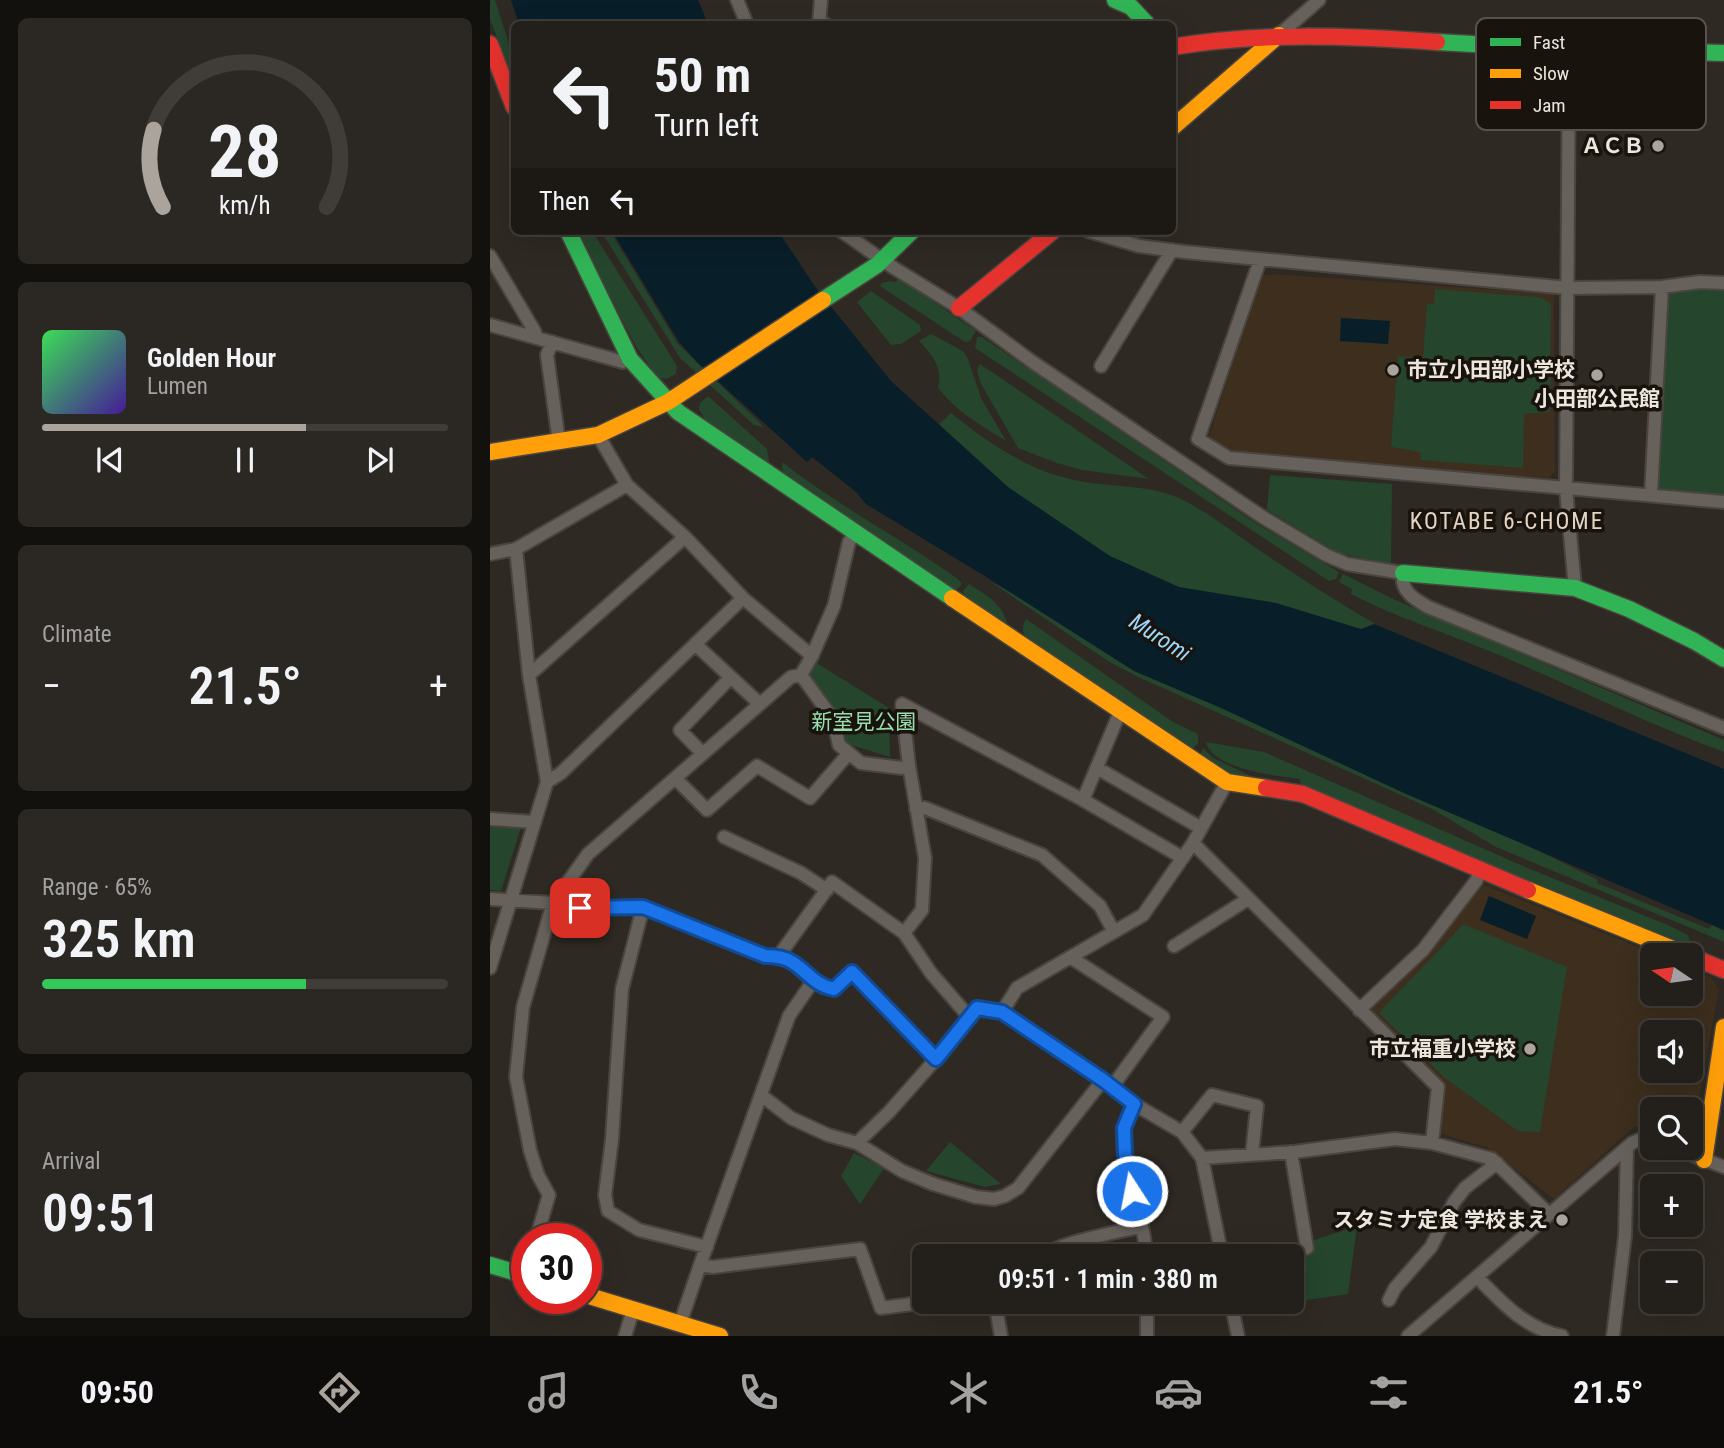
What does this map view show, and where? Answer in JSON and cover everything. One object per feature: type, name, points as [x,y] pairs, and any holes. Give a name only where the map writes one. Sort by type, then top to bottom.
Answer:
[{"type":"street","points":[[737,0],[746,21]]},
{"type":"street","points":[[819,21],[821,0]]},
{"type":"street","points":[[1115,0],[1131,6],[1144,21]]},
{"type":"street","points":[[1176,125],[1319,0]]},
{"type":"street","points":[[1176,46],[1207,40],[1279,35],[1476,45]]},
{"type":"street","points":[[490,44],[511,99]]},
{"type":"street","points":[[1706,53],[1724,53]]},
{"type":"street","points":[[1569,130],[1566,489],[1575,588]]},
{"type":"street","points":[[570,235],[631,359],[678,412],[1227,782],[1303,794],[1658,943]]},
{"type":"street","points":[[846,235],[880,262],[959,308],[1034,363],[1264,518],[1326,555],[1347,564],[1403,573],[1575,588],[1629,609],[1724,659]]},
{"type":"street","points":[[490,452],[598,435],[668,402],[880,262],[908,235]]},
{"type":"street","points":[[959,308],[1048,235]]},
{"type":"street","points":[[1102,235],[1139,246],[1260,260],[1568,288],[1724,283]]},
{"type":"street","points":[[1101,366],[1172,250]]},
{"type":"street","points":[[490,256],[535,331],[533,337]]},
{"type":"street","points":[[1260,260],[1198,439],[1229,458],[1724,502]]},
{"type":"street","points":[[1651,495],[1662,287]]},
{"type":"street","points":[[490,325],[623,362],[631,359]]},
{"type":"street","points":[[552,342],[547,355],[559,442]]},
{"type":"street","points":[[598,435],[627,485],[685,537],[743,598],[812,656]]},
{"type":"street","points":[[490,554],[516,549],[627,485]]},
{"type":"street","points":[[541,1223],[549,1195],[538,1175],[530,1150],[516,1077],[523,1007],[553,903],[588,854],[791,677],[801,675],[834,606],[849,542],[856,533]]},
{"type":"street","points":[[529,675],[685,537]]},
{"type":"street","points":[[490,968],[547,782],[529,675],[516,549]]},
{"type":"street","points":[[1403,573],[1402,582],[1410,596],[1428,607],[1724,728]]},
{"type":"street","points":[[547,782],[561,773],[743,598]]},
{"type":"street","points":[[695,644],[760,704]]},
{"type":"street","points":[[801,675],[833,719],[839,745],[861,762],[902,768],[909,766]]},
{"type":"street","points":[[703,754],[680,730],[731,677]]},
{"type":"street","points":[[904,933],[922,910],[925,859],[909,766],[902,704],[1083,800],[1183,858]]},
{"type":"street","points":[[1083,800],[1120,712]]},
{"type":"street","points":[[675,778],[707,810],[757,766],[810,798],[849,753]]},
{"type":"street","points":[[1097,768],[1201,828]]},
{"type":"street","points":[[1002,1012],[1017,988],[1143,915],[1193,843],[1227,782]]},
{"type":"street","points":[[916,809],[925,808],[1042,855],[1100,906],[1114,932]]},
{"type":"street","points":[[490,819],[535,822]]},
{"type":"street","points":[[724,836],[802,873],[827,890]]},
{"type":"street","points":[[1193,843],[1438,1087],[1432,1143]]},
{"type":"street","points":[[1359,1010],[1423,950],[1476,881],[1481,870]]},
{"type":"street","points":[[778,957],[832,882],[904,933],[931,973],[970,1018]]},
{"type":"street","points":[[490,899],[553,903],[580,908],[643,907],[765,956],[792,962],[823,987],[834,989],[852,972],[936,1059]]},
{"type":"street","points":[[1174,946],[1248,899]]},
{"type":"street","points":[[643,907],[622,989],[612,1139],[605,1195],[608,1211],[639,1230],[707,1247]]},
{"type":"street","points":[[761,1095],[791,1118],[828,1135],[858,1143],[902,1171],[933,1184],[976,1197],[994,1199],[1005,1196],[1018,1188],[1163,1017],[1070,957]]},
{"type":"street","points":[[1703,961],[1724,970]]},
{"type":"street","points":[[680,1324],[789,1016],[813,981]]},
{"type":"street","points":[[858,1143],[936,1059],[977,1008],[1002,1012],[1134,1104],[1182,1132],[1202,1158],[1220,1244]]},
{"type":"street","points":[[1724,1027],[1704,1160],[1724,1167]]},
{"type":"street","points":[[1182,1132],[1213,1095],[1257,1106],[1252,1154]]},
{"type":"street","points":[[1134,1104],[1124,1128],[1125,1154],[1145,1244]]},
{"type":"street","points":[[1202,1158],[1291,1152],[1395,1139],[1432,1143],[1492,1159],[1547,1216]]},
{"type":"street","points":[[1408,1336],[1627,1147],[1640,1139]]},
{"type":"street","points":[[1614,1336],[1625,1236],[1627,1147]]},
{"type":"street","points":[[1291,1152],[1307,1248]]},
{"type":"street","points":[[1389,1300],[1395,1288],[1431,1247],[1454,1202],[1465,1188],[1496,1163]]},
{"type":"street","points":[[1072,1244],[1142,1226]]},
{"type":"street","points":[[700,1265],[713,1267],[860,1248],[881,1308],[912,1304]]},
{"type":"street","points":[[490,1265],[511,1271]]},
{"type":"street","points":[[1477,1277],[1508,1309],[1545,1333],[1562,1336]]},
{"type":"street","points":[[602,1300],[720,1336]]},
{"type":"street","points":[[625,1336],[633,1310]]},
{"type":"street","points":[[997,1314],[1001,1336]]},
{"type":"street","points":[[1147,1314],[1147,1336]]},
{"type":"street","points":[[1233,1314],[1238,1336]]},
{"type":"shaded area","name":"市立小田部小学校","points":[[1273,274],[1554,294],[1555,471],[1549,478],[1232,452],[1209,437],[1260,276]]},
{"type":"shaded area","name":"市立福重小学校","points":[[1484,885],[1640,948],[1640,1006],[1703,1006],[1703,974],[1711,977],[1719,989],[1703,1076],[1703,1020],[1640,1020],[1640,1083],[1702,1083],[1699,1097],[1640,1097],[1640,1128],[1635,1126],[1554,1199],[1488,1148],[1439,1133],[1444,1085],[1370,1010],[1417,964]]},
{"type":"green space","points":[[490,0],[495,0],[511,51],[511,75],[490,19]]},
{"type":"green space","points":[[580,235],[595,235],[677,366],[676,374],[666,379],[657,377],[637,348]]},
{"type":"green space","points":[[603,235],[612,235],[678,344],[764,427],[754,425],[680,358]]},
{"type":"green space","points":[[899,278],[976,331],[970,341],[965,342],[880,286],[882,283],[895,282]]},
{"type":"green space","points":[[1724,283],[1724,501],[1651,495],[1662,287]]},
{"type":"green space","points":[[1435,289],[1540,297],[1551,304],[1550,412],[1524,414],[1523,468],[1421,460],[1420,452],[1391,447],[1398,356],[1423,358],[1427,304],[1434,304]]},
{"type":"green space","points":[[871,291],[920,325],[921,331],[901,344],[891,345],[857,302]]},
{"type":"green space","points":[[931,334],[963,351],[981,398],[1006,441],[960,410],[938,387],[938,368],[919,341]]},
{"type":"green space","points":[[977,337],[982,337],[1257,524],[1339,572],[1336,579],[1329,581],[975,348]]},
{"type":"green space","points":[[980,364],[1149,479],[1082,470],[1018,448],[980,382],[977,370]]},
{"type":"green space","points":[[708,396],[767,449],[770,468],[706,422],[699,409],[700,403]]},
{"type":"green space","points":[[951,413],[1006,452],[1050,473],[1095,484],[1153,490],[1181,499],[1317,588],[1411,644],[1181,592],[1107,561],[1002,490],[939,424]]},
{"type":"green space","points":[[782,462],[962,584],[955,591],[783,476]]},
{"type":"green space","points":[[1270,475],[1392,484],[1391,564],[1338,553],[1267,510]]},
{"type":"green space","points":[[1343,574],[1395,600],[1724,740],[1724,752],[1499,655],[1369,603],[1351,594],[1352,589],[1339,582]]},
{"type":"green space","points":[[991,582],[1598,880],[1597,883],[1709,929],[1712,925],[1724,931],[1724,942],[1496,847],[1432,809],[1136,676],[1108,661]]},
{"type":"green space","points":[[969,584],[999,607],[1009,629],[964,597],[963,591]]},
{"type":"green space","points":[[1026,619],[1173,722],[1198,734],[1198,744],[1189,751],[1029,640],[1023,630]]},
{"type":"green space","name":"新室見公園","points":[[815,662],[889,708],[890,757],[845,743],[837,714],[808,677]]},
{"type":"green space","points":[[1206,742],[1264,752],[1523,866],[1670,926],[1688,935],[1691,943],[1671,943],[1308,786],[1301,786],[1300,779],[1232,765],[1211,751]]},
{"type":"green space","points":[[1203,748],[1213,758],[1251,776],[1293,783],[1291,785],[1229,773],[1199,757]]},
{"type":"green space","points":[[490,822],[522,824],[501,891],[490,890]]},
{"type":"green space","points":[[1463,924],[1567,967],[1540,1132],[1518,1131],[1445,1078],[1379,1013]]},
{"type":"green space","points":[[950,1142],[1001,1184],[985,1187],[926,1171]]},
{"type":"green space","points":[[854,1153],[884,1168],[860,1204],[841,1176]]},
{"type":"green space","points":[[1357,1226],[1348,1294],[1304,1300],[1302,1244]]},
{"type":"water","points":[[511,0],[698,0],[707,21],[518,21]]},
{"type":"water","name":"Muromi","points":[[614,235],[782,235],[816,288],[891,381],[1008,487],[1110,556],[1179,587],[1276,603],[1361,629],[1374,624],[1724,769],[1724,930],[1406,794],[1221,708],[1134,671],[866,504],[856,492],[812,457],[807,462],[697,362],[679,342]]},
{"type":"water","points":[[1341,318],[1390,321],[1388,344],[1340,341]]},
{"type":"water","points":[[1489,896],[1536,916],[1527,939],[1480,920]]},
{"type":"traffic: fast","points":[[1115,0],[1131,7],[1144,21]]},
{"type":"traffic: fast","points":[[1437,42],[1476,44]]},
{"type":"traffic: fast","points":[[1706,53],[1724,53]]},
{"type":"traffic: fast","points":[[570,235],[630,359],[678,412],[952,598]]},
{"type":"traffic: fast","points":[[823,300],[877,265],[908,235]]},
{"type":"traffic: fast","points":[[1403,573],[1575,588],[1629,609],[1724,659]]},
{"type":"traffic: fast","points":[[490,1265],[511,1271]]},
{"type":"traffic: slow","points":[[1176,125],[1279,35]]},
{"type":"traffic: slow","points":[[490,452],[598,435],[668,402],[823,300]]},
{"type":"traffic: slow","points":[[952,598],[1227,782],[1266,788]]},
{"type":"traffic: slow","points":[[1528,890],[1658,943]]},
{"type":"traffic: slow","points":[[1704,1160],[1724,1027]]},
{"type":"traffic: slow","points":[[602,1300],[720,1336]]},
{"type":"traffic: jam","points":[[1176,46],[1271,37],[1437,42]]},
{"type":"traffic: jam","points":[[490,44],[511,99]]},
{"type":"traffic: jam","points":[[959,308],[1048,235]]},
{"type":"traffic: jam","points":[[1266,788],[1303,794],[1528,890]]},
{"type":"traffic: jam","points":[[1703,961],[1724,970]]},
{"type":"place","name":"ＡＣＢ","points":[[1658,146]]},
{"type":"place","name":"市立小田部小学校","points":[[1393,370]]},
{"type":"place","name":"小田部公民館","points":[[1597,375]]},
{"type":"place","name":"市立福重小学校","points":[[1530,1049]]},
{"type":"place","name":"スタミナ定食 学校まえ","points":[[1562,1220]]},
{"type":"district","name":"KOTABE 6-CHOME","points":[[1507,521]]},
{"type":"route","points":[[580,908],[643,907],[765,956],[792,962],[823,987],[834,989],[852,972],[936,1059],[977,1008],[1002,1012],[1134,1104],[1124,1128],[1125,1154],[1132,1191]]}]
